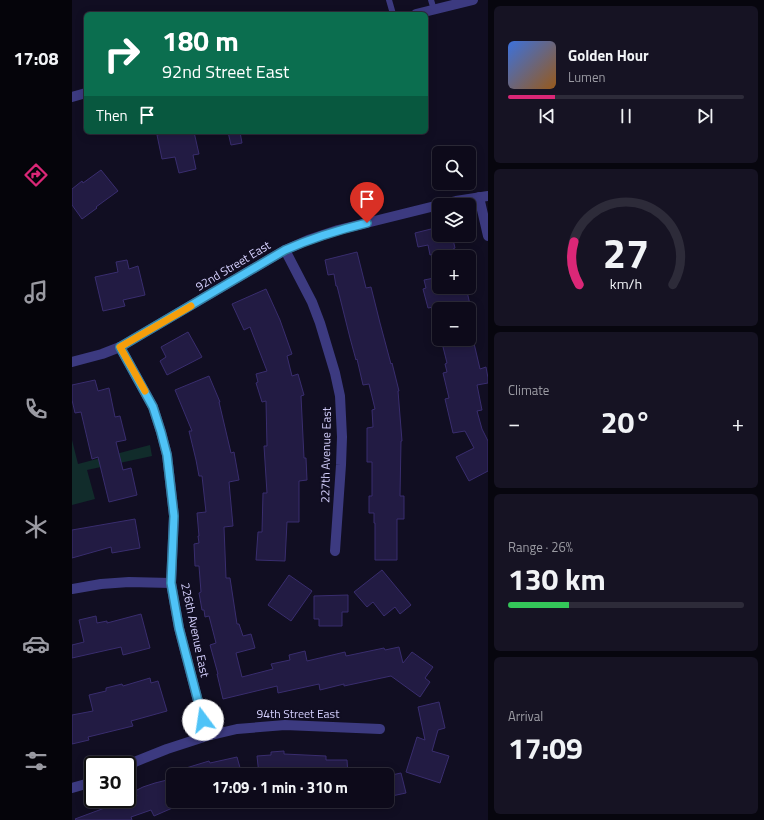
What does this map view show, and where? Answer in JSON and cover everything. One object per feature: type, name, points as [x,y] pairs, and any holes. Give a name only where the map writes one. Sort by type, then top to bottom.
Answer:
[{"type":"street","points":[[420,12],[432,5],[473,0]]},
{"type":"street","points":[[72,97],[84,94]]},
{"type":"street","points":[[484,197],[488,236]]},
{"type":"street","name":"92nd Street East","points":[[72,362],[102,354],[120,347],[285,250],[308,240],[338,230],[432,207]]},
{"type":"street","name":"227th Avenue East","points":[[285,250],[312,302],[320,323],[335,373],[340,396],[342,444],[335,551]]},
{"type":"street","name":"226th Avenue East","points":[[120,347],[153,407],[167,455],[174,516],[171,583],[179,628],[207,736]]},
{"type":"street","points":[[72,589],[101,584],[129,582],[171,583]]},
{"type":"street","name":"94th Street East","points":[[136,762],[167,749],[207,736],[237,729],[285,725],[380,728]]},
{"type":"street","points":[[72,788],[84,785]]},
{"type":"lane","points":[[389,0],[392,12]]},
{"type":"green space","points":[[72,440],[78,464],[150,445],[152,456],[87,470],[95,499],[72,505]]},
{"type":"building","points":[[194,134],[199,154],[193,155],[196,169],[179,173],[175,157],[162,159],[157,135]]},
{"type":"building","points":[[228,134],[240,134],[242,143],[231,145]]},
{"type":"building","points":[[101,170],[118,191],[82,219],[72,205],[72,189],[82,181],[83,183]]},
{"type":"building","points":[[432,229],[432,242],[454,242],[455,248],[453,250],[432,250],[432,254],[430,255],[428,245],[418,247],[415,233]]},
{"type":"building","points":[[357,252],[366,288],[371,287],[399,391],[402,441],[400,496],[404,496],[404,519],[397,519],[397,560],[375,560],[374,513],[369,513],[369,496],[372,496],[372,462],[367,462],[367,428],[373,427],[372,410],[375,409],[369,384],[363,385],[334,274],[328,275],[325,260]]},
{"type":"building","points":[[127,260],[129,269],[138,266],[145,295],[123,300],[125,306],[103,311],[95,277],[118,272],[116,262]]},
{"type":"building","points":[[432,278],[432,294],[468,294],[469,302],[432,302],[432,307],[428,308],[423,289],[426,288],[424,280]]},
{"type":"building","points":[[266,289],[280,320],[292,354],[287,356],[292,376],[298,374],[304,395],[301,396],[304,458],[306,458],[307,480],[299,481],[299,522],[287,522],[285,561],[256,560],[258,532],[262,532],[263,493],[267,493],[264,446],[267,446],[266,401],[262,402],[256,383],[258,382],[256,374],[267,371],[250,327],[244,330],[232,304]]},
{"type":"building","points":[[188,332],[202,357],[167,375],[160,361],[166,357],[161,347]]},
{"type":"building","points":[[443,346],[475,346],[480,369],[486,367],[488,383],[477,385],[482,410],[477,411],[482,429],[488,441],[488,471],[469,481],[456,457],[474,448],[465,431],[453,433],[445,399],[449,398],[443,373],[447,372],[445,364],[447,363]]},
{"type":"building","points":[[209,376],[220,402],[231,453],[234,452],[239,480],[229,482],[233,526],[224,527],[226,578],[230,578],[237,624],[239,624],[243,636],[251,634],[255,648],[236,653],[242,677],[273,669],[271,664],[290,660],[289,655],[305,651],[307,661],[345,652],[346,656],[384,648],[385,650],[399,647],[403,663],[412,652],[433,667],[425,678],[430,682],[420,697],[391,676],[344,686],[344,684],[320,690],[319,684],[278,693],[277,686],[223,699],[210,645],[216,643],[209,616],[205,617],[204,610],[202,610],[199,593],[201,592],[199,566],[195,566],[194,544],[199,543],[197,513],[206,512],[202,476],[199,476],[189,431],[192,431],[175,390]]},
{"type":"building","points":[[95,380],[98,391],[109,388],[115,417],[120,416],[126,440],[116,442],[123,470],[131,468],[137,495],[109,502],[98,457],[92,459],[81,412],[75,413],[72,400],[72,385]]},
{"type":"building","points":[[135,519],[140,548],[112,553],[111,547],[72,558],[72,530]]},
{"type":"building","points":[[382,570],[411,605],[400,614],[395,607],[384,616],[373,602],[367,607],[354,592]]},
{"type":"building","points":[[289,575],[312,591],[291,621],[268,605]]},
{"type":"building","points":[[348,595],[348,612],[342,612],[342,626],[319,626],[319,619],[314,619],[314,596]]},
{"type":"building","points":[[141,614],[150,648],[123,655],[121,647],[72,658],[72,645],[84,642],[79,620],[96,616],[97,623],[107,621],[107,623]]},
{"type":"building","points":[[150,678],[151,683],[158,681],[167,711],[131,721],[133,726],[88,737],[89,740],[72,744],[72,715],[93,711],[89,695],[106,691],[106,688],[122,684],[123,686]]},
{"type":"building","points":[[439,702],[445,728],[438,730],[432,751],[449,756],[440,783],[406,772],[417,737],[425,740],[418,707]]},
{"type":"building","points":[[284,751],[284,754],[326,756],[326,760],[347,760],[348,768],[258,768],[257,756],[271,755],[271,752]]},
{"type":"building","points":[[237,757],[240,768],[186,768],[209,761],[210,763]]},
{"type":"building","points":[[401,773],[406,793],[394,796],[394,774]]},
{"type":"building","points":[[166,780],[166,808],[172,808],[154,816],[151,810],[131,817],[132,820],[75,819],[105,808],[136,808],[136,790]]},
{"type":"slow traffic","points":[[145,391],[120,347],[191,306]]},
{"type":"route","points":[[203,720],[179,628],[171,583],[174,516],[167,455],[153,407],[120,347],[285,250],[308,240],[338,230],[367,223]]}]
